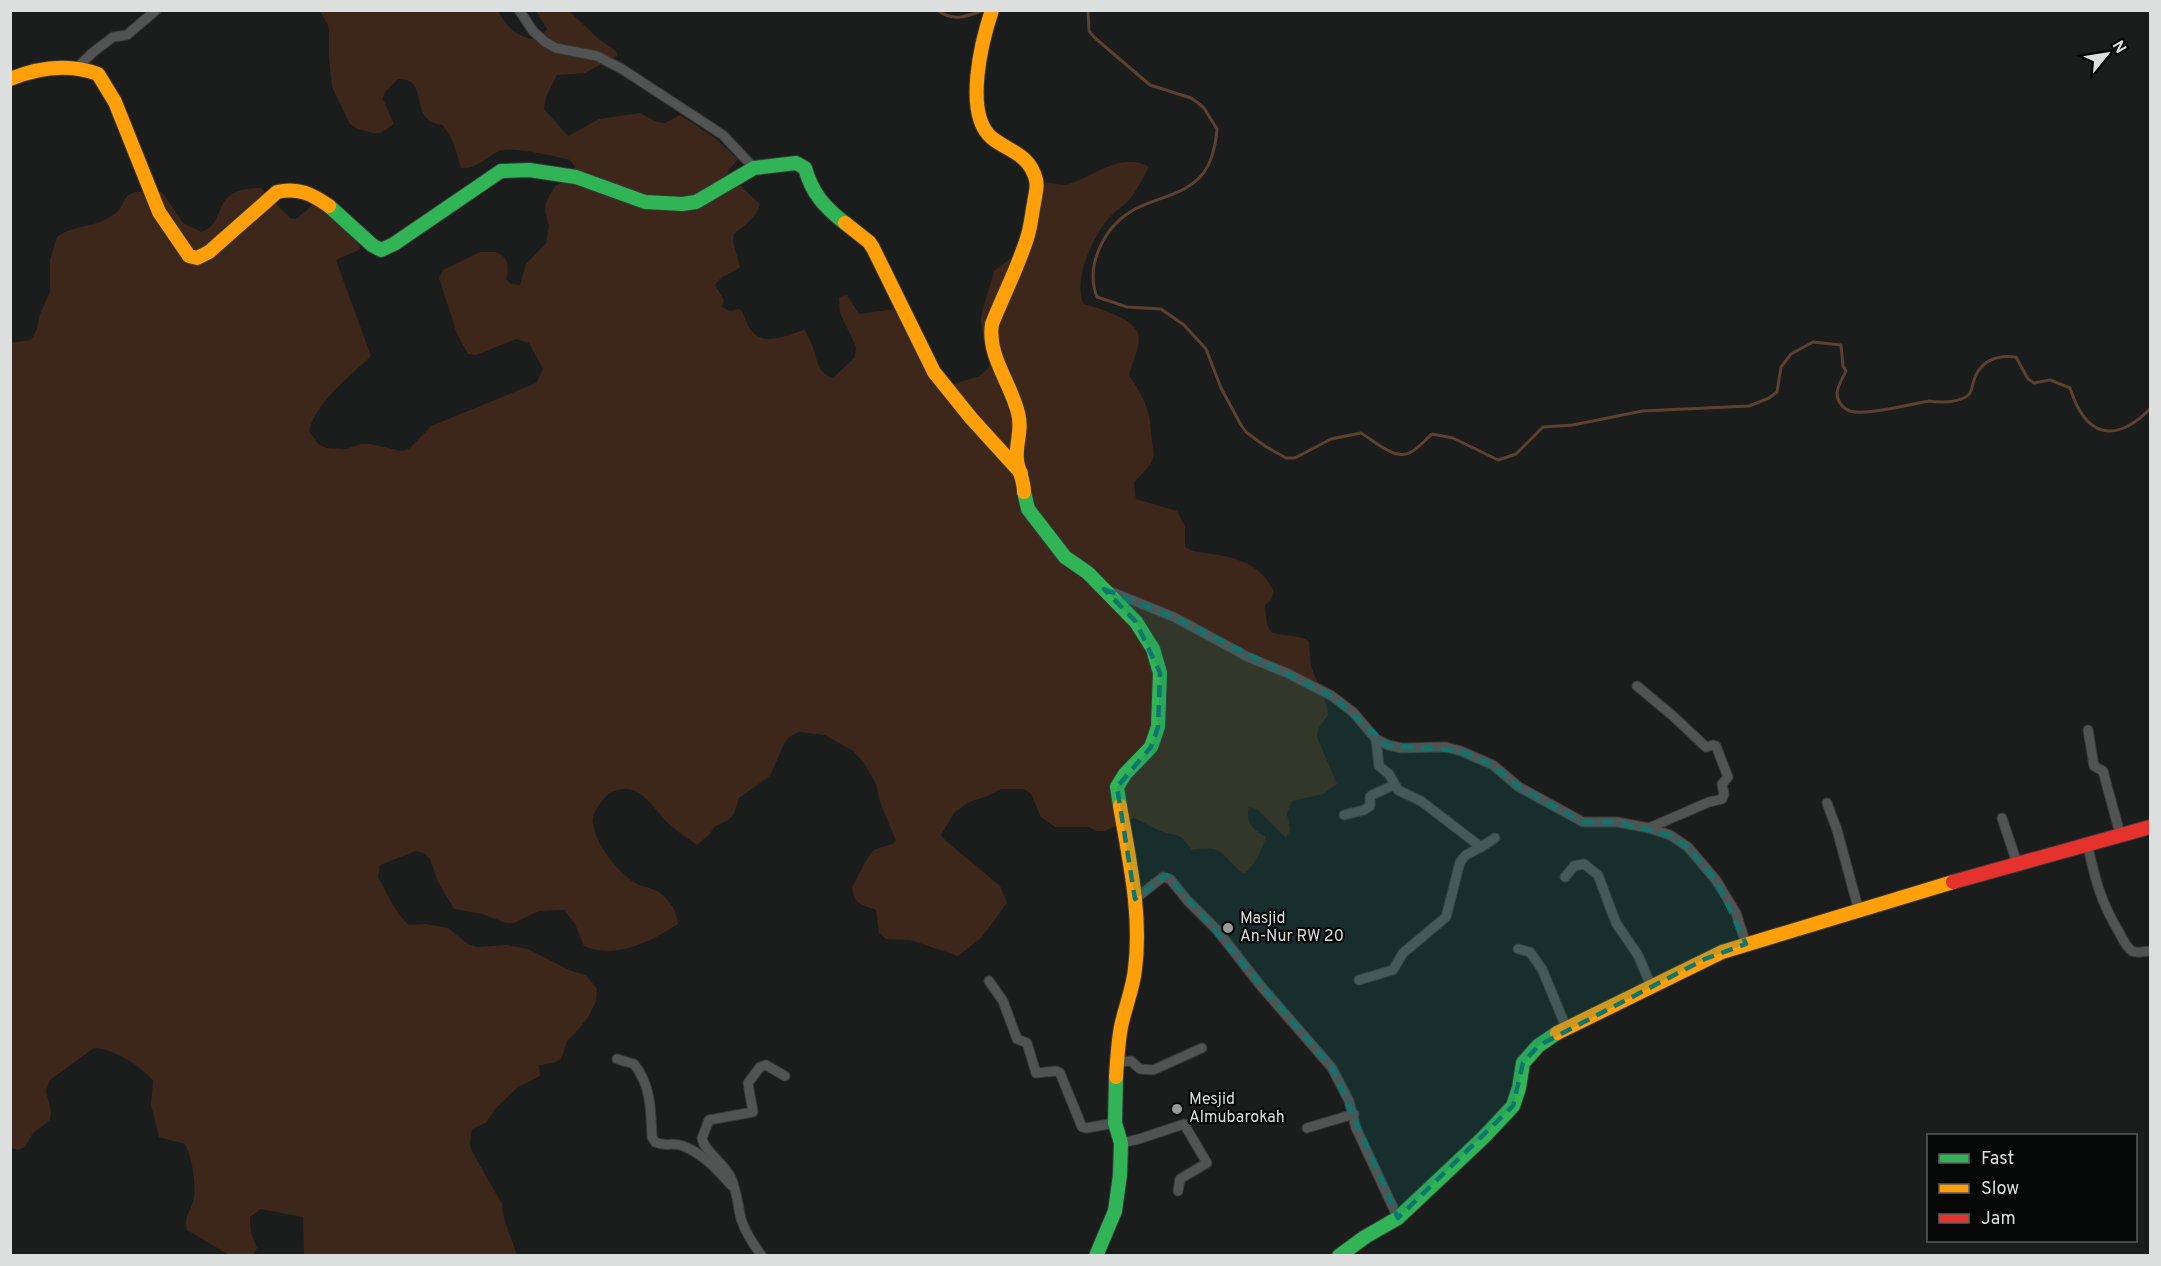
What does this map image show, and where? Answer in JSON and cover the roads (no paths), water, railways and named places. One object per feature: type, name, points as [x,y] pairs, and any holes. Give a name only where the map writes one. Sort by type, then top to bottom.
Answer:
[{"type":"street","points":[[76,69],[113,37],[127,35],[156,10]]},
{"type":"street","points":[[519,10],[545,42],[556,48],[597,56],[622,69],[723,135],[754,168]]},
{"type":"street","points":[[992,10],[985,32],[976,85],[981,119],[986,132],[993,139],[1019,153],[1034,174],[1037,183],[1028,235],[992,324],[990,337],[999,367],[1018,411],[1021,436],[1017,460],[1028,509],[1044,533],[1065,557],[1088,573],[1136,622],[1153,649],[1160,673],[1158,727],[1151,747],[1125,774],[1117,788],[1135,899],[1137,926],[1135,969],[1119,1038],[1115,1082],[1115,1123],[1121,1143],[1120,1175],[1114,1211],[1096,1256]]},
{"type":"street","points":[[10,79],[38,69],[92,71],[102,78],[119,111],[159,212],[189,256],[197,258],[208,252],[277,192],[286,187],[307,191],[319,198],[372,245],[381,250],[394,244],[501,171],[529,170],[576,177],[645,202],[682,204],[696,202],[754,168],[796,163],[803,166],[810,186],[820,201],[837,218],[869,242],[934,372],[1021,473]]},
{"type":"street","points":[[1104,589],[1174,617],[1205,632],[1231,649],[1287,673],[1332,696],[1353,712],[1376,738],[1394,747],[1446,747],[1477,756],[1493,765],[1519,787],[1583,822],[1617,822],[1649,828],[1679,841],[1703,863],[1728,898],[1746,944]]},
{"type":"street","points":[[1637,686],[1674,716],[1706,747],[1716,746],[1728,777],[1722,784],[1724,794],[1722,799],[1708,802],[1649,828]]},
{"type":"street","points":[[2088,730],[2094,766],[2103,771],[2120,834]]},
{"type":"street","points":[[1376,738],[1379,766],[1389,774],[1394,785],[1404,794],[1425,804],[1481,847]]},
{"type":"street","points":[[1344,815],[1364,810],[1370,806],[1372,795],[1394,785]]},
{"type":"street","points":[[1827,803],[1837,830],[1859,911]]},
{"type":"street","points":[[2002,818],[2017,863]]},
{"type":"street","points":[[1339,1256],[1365,1237],[1398,1218],[1484,1137],[1513,1106],[1523,1063],[1538,1046],[1566,1027],[1705,959],[1746,944],[2017,863],[2151,827]]},
{"type":"street","points":[[1359,980],[1393,970],[1403,953],[1446,917],[1460,862],[1466,855],[1495,838]]},
{"type":"street","points":[[2087,843],[2097,888],[2112,921],[2127,946],[2133,951],[2140,953],[2151,951]]},
{"type":"street","points":[[1565,877],[1574,866],[1584,864],[1598,875],[1616,923],[1638,955],[1651,986]]},
{"type":"street","points":[[1135,899],[1163,877],[1170,879],[1217,930],[1260,985],[1332,1068],[1354,1114],[1356,1128],[1398,1218]]},
{"type":"street","points":[[1518,949],[1530,952],[1542,969],[1566,1027]]},
{"type":"street","points":[[989,981],[1003,1001],[1017,1039],[1027,1043],[1036,1073],[1056,1071],[1060,1073],[1081,1126],[1086,1128],[1115,1123]]},
{"type":"street","points":[[1118,1062],[1131,1061],[1139,1069],[1153,1070],[1202,1048]]},
{"type":"street","points":[[617,1059],[634,1064],[645,1083],[649,1094],[652,1137],[655,1142],[686,1147],[710,1163],[734,1188]]},
{"type":"street","points":[[762,1256],[752,1243],[742,1222],[734,1188],[727,1171],[702,1142],[711,1119],[753,1112],[748,1083],[762,1065],[785,1076]]},
{"type":"street","points":[[1307,1128],[1354,1114]]},
{"type":"street","points":[[1121,1143],[1185,1124],[1207,1163],[1180,1179],[1179,1191]]},
{"type":"waterway","points":[[937,10],[954,17],[971,15],[984,10]]},
{"type":"waterway","points":[[1088,10],[1089,31],[1095,38],[1150,85],[1191,98],[1198,103],[1204,108],[1217,129],[1212,155],[1200,177],[1184,189],[1130,212],[1112,228],[1095,261],[1093,273],[1097,297],[1127,307],[1161,309],[1184,325],[1206,349],[1221,388],[1246,432],[1286,458],[1295,458],[1331,439],[1361,433],[1397,454],[1412,452],[1432,434],[1453,438],[1498,460],[1516,454],[1543,427],[1573,425],[1642,411],[1749,406],[1777,392],[1781,367],[1791,354],[1813,342],[1841,345],[1843,366],[1846,371],[1838,387],[1837,396],[1842,406],[1850,411],[1877,411],[1929,401],[1945,402],[1962,399],[1970,393],[1975,377],[1983,365],[1993,359],[2010,357],[2016,357],[2028,379],[2034,383],[2050,380],[2070,388],[2084,417],[2092,425],[2102,430],[2113,431],[2124,428],[2150,409]]},
{"type":"place","name":"Masjid An-Nur RW 20","points":[[1228,928]]},
{"type":"place","name":"Mesjid Almubarokah","points":[[1177,1109]]}]
